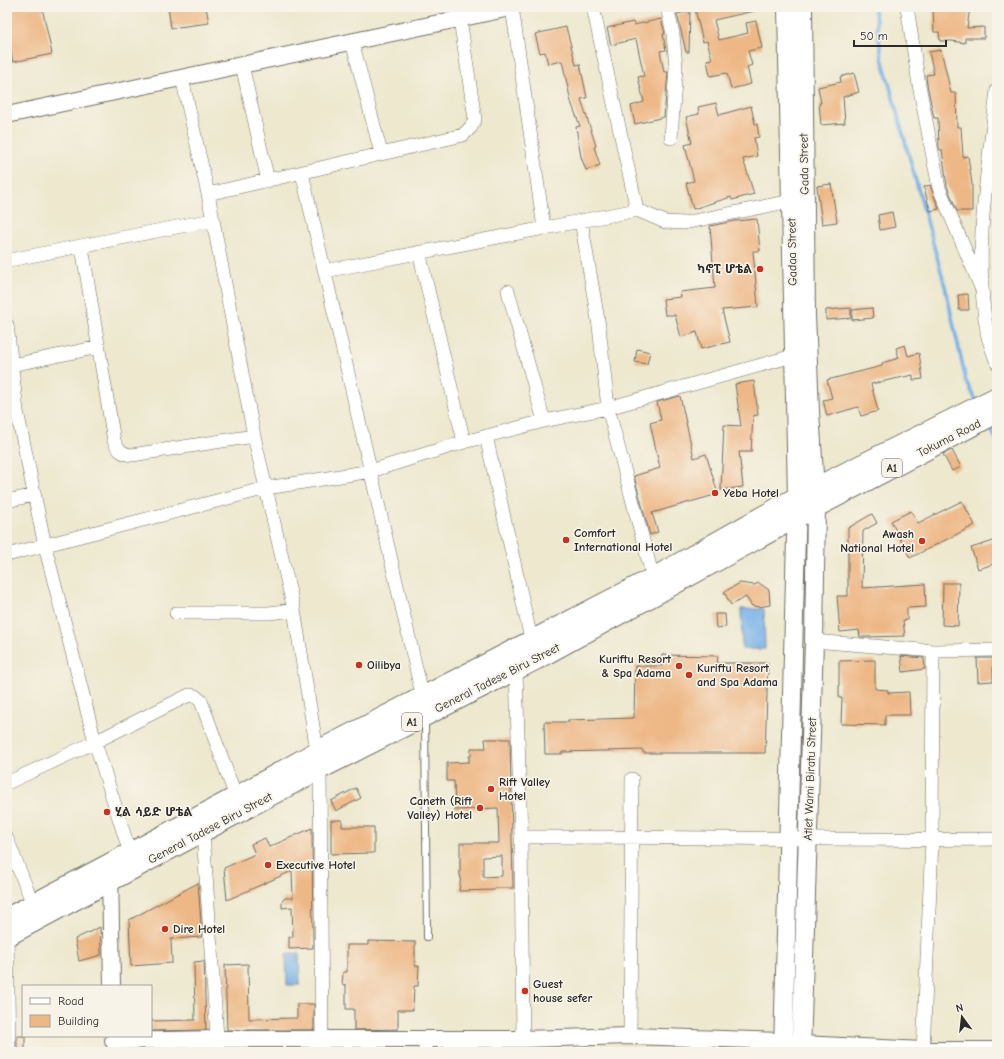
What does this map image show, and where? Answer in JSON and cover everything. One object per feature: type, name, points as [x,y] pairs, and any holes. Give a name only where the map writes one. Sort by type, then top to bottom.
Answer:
[{"type":"main road","name":"Gadaa Street","points":[[787,7],[797,497]]},
{"type":"main road","name":"Gada Street","points":[[803,7],[806,315],[810,411],[816,497]]},
{"type":"main road","name":"Tokuma Road","points":[[816,497],[942,433],[996,403]]},
{"type":"main road","name":"General Tadese Biru Street","points":[[424,706],[516,669],[534,650],[653,578],[797,497],[816,497]]},
{"type":"main road","name":"Atlet Wami Biratu Street","points":[[783,1047],[797,497]]},
{"type":"main road","name":"General Tadese Biru Street","points":[[7,937],[110,872],[130,853],[236,797],[318,761],[797,517],[816,497]]},
{"type":"main road","name":"Atlet Wami Biratu Street","points":[[801,1048],[814,641],[816,497]]},
{"type":"main road","name":"General Tadese Biru Street","points":[[7,918],[33,904],[203,832],[318,761]]},
{"type":"street","points":[[7,114],[513,7],[544,228]]},
{"type":"street","points":[[593,7],[637,210]]},
{"type":"street","points":[[667,7],[673,34],[676,67],[671,138]]},
{"type":"street","points":[[907,7],[919,85],[939,188],[982,290]]},
{"type":"street","points":[[208,194],[463,135],[472,127],[475,119],[460,18]]},
{"type":"street","points":[[352,41],[381,153]]},
{"type":"street","points":[[242,65],[268,181]]},
{"type":"street","points":[[182,78],[208,194],[254,436],[294,610],[318,761],[322,1046]]},
{"type":"street","points":[[997,90],[981,245],[982,290],[988,338],[997,363]]},
{"type":"street","points":[[302,173],[424,706]]},
{"type":"street","points":[[324,271],[637,210],[665,222],[684,223],[791,201]]},
{"type":"street","points":[[7,262],[10,260],[82,247],[212,220]]},
{"type":"street","points":[[581,221],[599,326],[608,408],[653,578]]},
{"type":"street","points":[[82,247],[114,441],[118,449],[125,454],[132,455],[254,436]]},
{"type":"street","points":[[419,252],[464,442]]},
{"type":"street","points":[[508,291],[544,421]]},
{"type":"street","points":[[7,325],[12,365],[12,412],[34,495],[44,546],[95,742],[130,853]]},
{"type":"street","points":[[12,365],[99,347]]},
{"type":"street","points":[[7,555],[267,488],[370,471],[486,436],[544,421],[608,408],[793,356]]},
{"type":"street","points":[[486,436],[534,650]]},
{"type":"street","points":[[7,501],[34,495]]},
{"type":"street","points":[[176,613],[269,614],[294,610]]},
{"type":"street","points":[[814,641],[933,651],[997,650]]},
{"type":"street","points":[[923,1051],[932,840],[933,651]]},
{"type":"street","points":[[516,669],[521,837],[523,1039]]},
{"type":"street","points":[[7,783],[95,742],[189,694],[195,696],[201,701],[236,797]]},
{"type":"street","points":[[630,1036],[632,779]]},
{"type":"street","points":[[203,832],[218,1046]]},
{"type":"street","points":[[521,837],[632,836],[788,839],[997,840]]},
{"type":"street","points":[[7,839],[33,904]]},
{"type":"street","points":[[110,872],[112,985]]},
{"type":"street","points":[[7,937],[9,1052]]},
{"type":"street","points":[[113,1043],[218,1046],[425,1045],[523,1039],[630,1036],[801,1048],[923,1051],[997,1050]]},
{"type":"lane","points":[[424,706],[427,936]]},
{"type":"water","points":[[741,609],[764,609],[765,649],[742,649]]},
{"type":"water","points":[[299,953],[300,985],[287,985],[286,954]]},
{"type":"building","points":[[7,7],[42,7],[52,54],[13,62],[7,34]]},
{"type":"building","points":[[168,7],[206,7],[209,23],[171,28]]},
{"type":"building","points":[[704,7],[754,7],[754,11],[714,20],[719,40],[748,33],[746,23],[756,21],[762,48],[748,51],[752,65],[747,67],[751,84],[731,89],[727,73],[710,76],[707,60],[712,59],[707,41],[703,42],[695,9]]},
{"type":"building","points":[[933,7],[970,7],[967,28],[984,27],[984,38],[965,38],[965,43],[940,41],[939,32],[934,32]]},
{"type":"building","points":[[690,11],[689,52],[686,52],[677,14]]},
{"type":"building","points":[[661,19],[665,34],[663,34],[666,50],[660,51],[664,72],[668,72],[664,117],[635,124],[631,106],[644,102],[638,77],[644,76],[636,39],[611,45],[607,28],[633,22],[634,25]]},
{"type":"building","points":[[566,27],[576,65],[580,64],[587,98],[581,99],[596,146],[594,147],[600,165],[586,170],[581,157],[576,127],[580,126],[571,102],[562,61],[548,64],[545,52],[540,53],[535,34]]},
{"type":"building","points":[[941,50],[951,93],[956,93],[957,127],[961,127],[963,157],[968,156],[972,184],[972,211],[957,211],[947,186],[942,150],[939,148],[938,118],[934,118],[926,75],[934,74],[929,52]]},
{"type":"building","points":[[854,73],[859,92],[843,97],[845,123],[821,125],[819,103],[821,103],[818,87],[841,82],[840,77]]},
{"type":"building","points":[[716,103],[719,115],[751,106],[755,124],[757,124],[759,137],[754,138],[757,156],[743,159],[754,194],[732,200],[731,197],[693,209],[686,183],[694,181],[685,145],[692,143],[686,117],[699,114],[698,107]]},
{"type":"building","points":[[831,184],[837,222],[822,224],[817,186]]},
{"type":"building","points":[[930,185],[939,209],[930,211],[924,187]]},
{"type":"building","points":[[892,212],[895,227],[880,230],[878,215]]},
{"type":"building","points":[[757,219],[760,251],[753,251],[758,307],[722,310],[730,342],[701,349],[697,332],[681,337],[675,315],[665,315],[663,299],[681,297],[680,292],[715,288],[710,226],[735,221]]},
{"type":"building","points":[[968,294],[969,310],[959,310],[958,295]]},
{"type":"building","points":[[851,308],[851,318],[826,320],[826,310]]},
{"type":"building","points":[[872,308],[873,318],[852,320],[852,310]]},
{"type":"building","points":[[905,345],[908,356],[919,353],[923,379],[913,380],[913,375],[871,384],[878,411],[861,416],[858,407],[827,416],[823,400],[832,398],[827,380],[882,366],[882,363],[899,358],[896,348]]},
{"type":"building","points":[[637,349],[650,352],[647,364],[635,362]]},
{"type":"building","points":[[754,381],[758,415],[753,416],[751,452],[739,452],[743,487],[721,490],[724,425],[741,426],[735,384]]},
{"type":"building","points":[[680,396],[694,458],[706,454],[718,494],[652,513],[658,532],[650,535],[634,476],[660,468],[650,423],[661,420],[657,402]]},
{"type":"building","points":[[952,450],[961,467],[952,471],[943,454]]},
{"type":"building","name":"Awash National Hotel","points":[[962,501],[975,525],[910,558],[891,521],[911,511],[918,523]]},
{"type":"building","points":[[872,514],[877,523],[863,531],[862,588],[925,584],[926,607],[907,608],[907,620],[903,621],[905,636],[860,637],[859,630],[840,632],[837,596],[848,596],[848,528]]},
{"type":"building","points":[[997,540],[997,563],[978,569],[971,548]]},
{"type":"building","points":[[740,583],[754,585],[759,583],[769,590],[770,605],[759,607],[752,606],[746,597],[731,605],[724,592]]},
{"type":"building","points":[[943,583],[959,583],[958,626],[942,625]]},
{"type":"building","points":[[715,614],[725,614],[726,627],[716,628]]},
{"type":"building","points":[[662,655],[718,656],[717,663],[768,663],[765,753],[643,753],[643,750],[562,752],[562,754],[545,754],[544,722],[634,718],[635,666],[662,666]]},
{"type":"building","points":[[901,656],[924,658],[925,669],[903,672]]},
{"type":"building","points":[[977,658],[993,658],[993,681],[978,682]]},
{"type":"building","points":[[875,660],[875,689],[888,690],[888,693],[909,692],[910,715],[885,715],[885,725],[841,724],[842,698],[839,698],[839,661]]},
{"type":"building","points":[[485,739],[510,739],[513,888],[459,891],[461,876],[460,843],[499,843],[498,808],[455,810],[454,781],[447,781],[447,763],[469,762],[471,748],[486,748]],"holes":[[[502,856],[502,876],[483,877],[483,857]]]},
{"type":"building","points":[[356,788],[361,798],[336,811],[331,801]]},
{"type":"building","points":[[331,820],[342,820],[342,827],[374,827],[374,853],[331,854]]},
{"type":"building","name":"Executive Hotel","points":[[312,828],[313,948],[289,949],[289,937],[293,937],[292,907],[282,908],[282,901],[285,898],[293,898],[292,871],[227,900],[224,868],[255,854],[251,844],[265,838],[269,847]]},
{"type":"building","name":"Dire Hotel","points":[[198,883],[202,937],[171,939],[172,963],[131,966],[129,920]]},
{"type":"building","points":[[100,927],[101,955],[79,961],[75,939]]},
{"type":"building","points":[[368,941],[415,942],[415,966],[419,966],[418,986],[414,986],[413,1010],[398,1010],[398,1029],[354,1030],[354,1009],[346,1009],[346,985],[342,984],[343,972],[347,972],[347,945],[368,945]]},
{"type":"building","points":[[204,961],[206,1030],[152,1031],[152,1021],[195,1020],[194,962]]},
{"type":"building","points":[[248,964],[249,1019],[297,1018],[297,1004],[314,1004],[314,1030],[227,1030],[225,965]]},
{"type":"building","points":[[17,1036],[25,1037],[25,1052],[17,1052]]},
{"type":"waterway","points":[[874,7],[882,58],[945,286],[966,381],[976,400]]},
{"type":"waterway","points":[[989,425],[997,441]]},
{"type":"place","name":"ካኖፒ ሆቴል","points":[[760,269]]},
{"type":"place","name":"Yeba Hotel","points":[[715,493]]},
{"type":"place","name":"Comfort International Hotel","points":[[566,540]]},
{"type":"place","name":"Awash National Hotel","points":[[922,541]]},
{"type":"place","name":"Oilibya","points":[[359,665]]},
{"type":"place","name":"Kuriftu Resort & Spa Adama","points":[[679,666]]},
{"type":"place","name":"Kuriftu Resort and Spa Adama","points":[[689,675]]},
{"type":"place","name":"Rift Valley Hotel","points":[[491,789]]},
{"type":"place","name":"Caneth (Rift Valley) Hotel","points":[[480,808]]},
{"type":"place","name":"ሂል ሳይድ ሆቴል","points":[[107,812]]},
{"type":"place","name":"Executive Hotel","points":[[268,865]]},
{"type":"place","name":"Dire Hotel","points":[[165,929]]},
{"type":"place","name":"Guest house sefer","points":[[525,991]]}]
